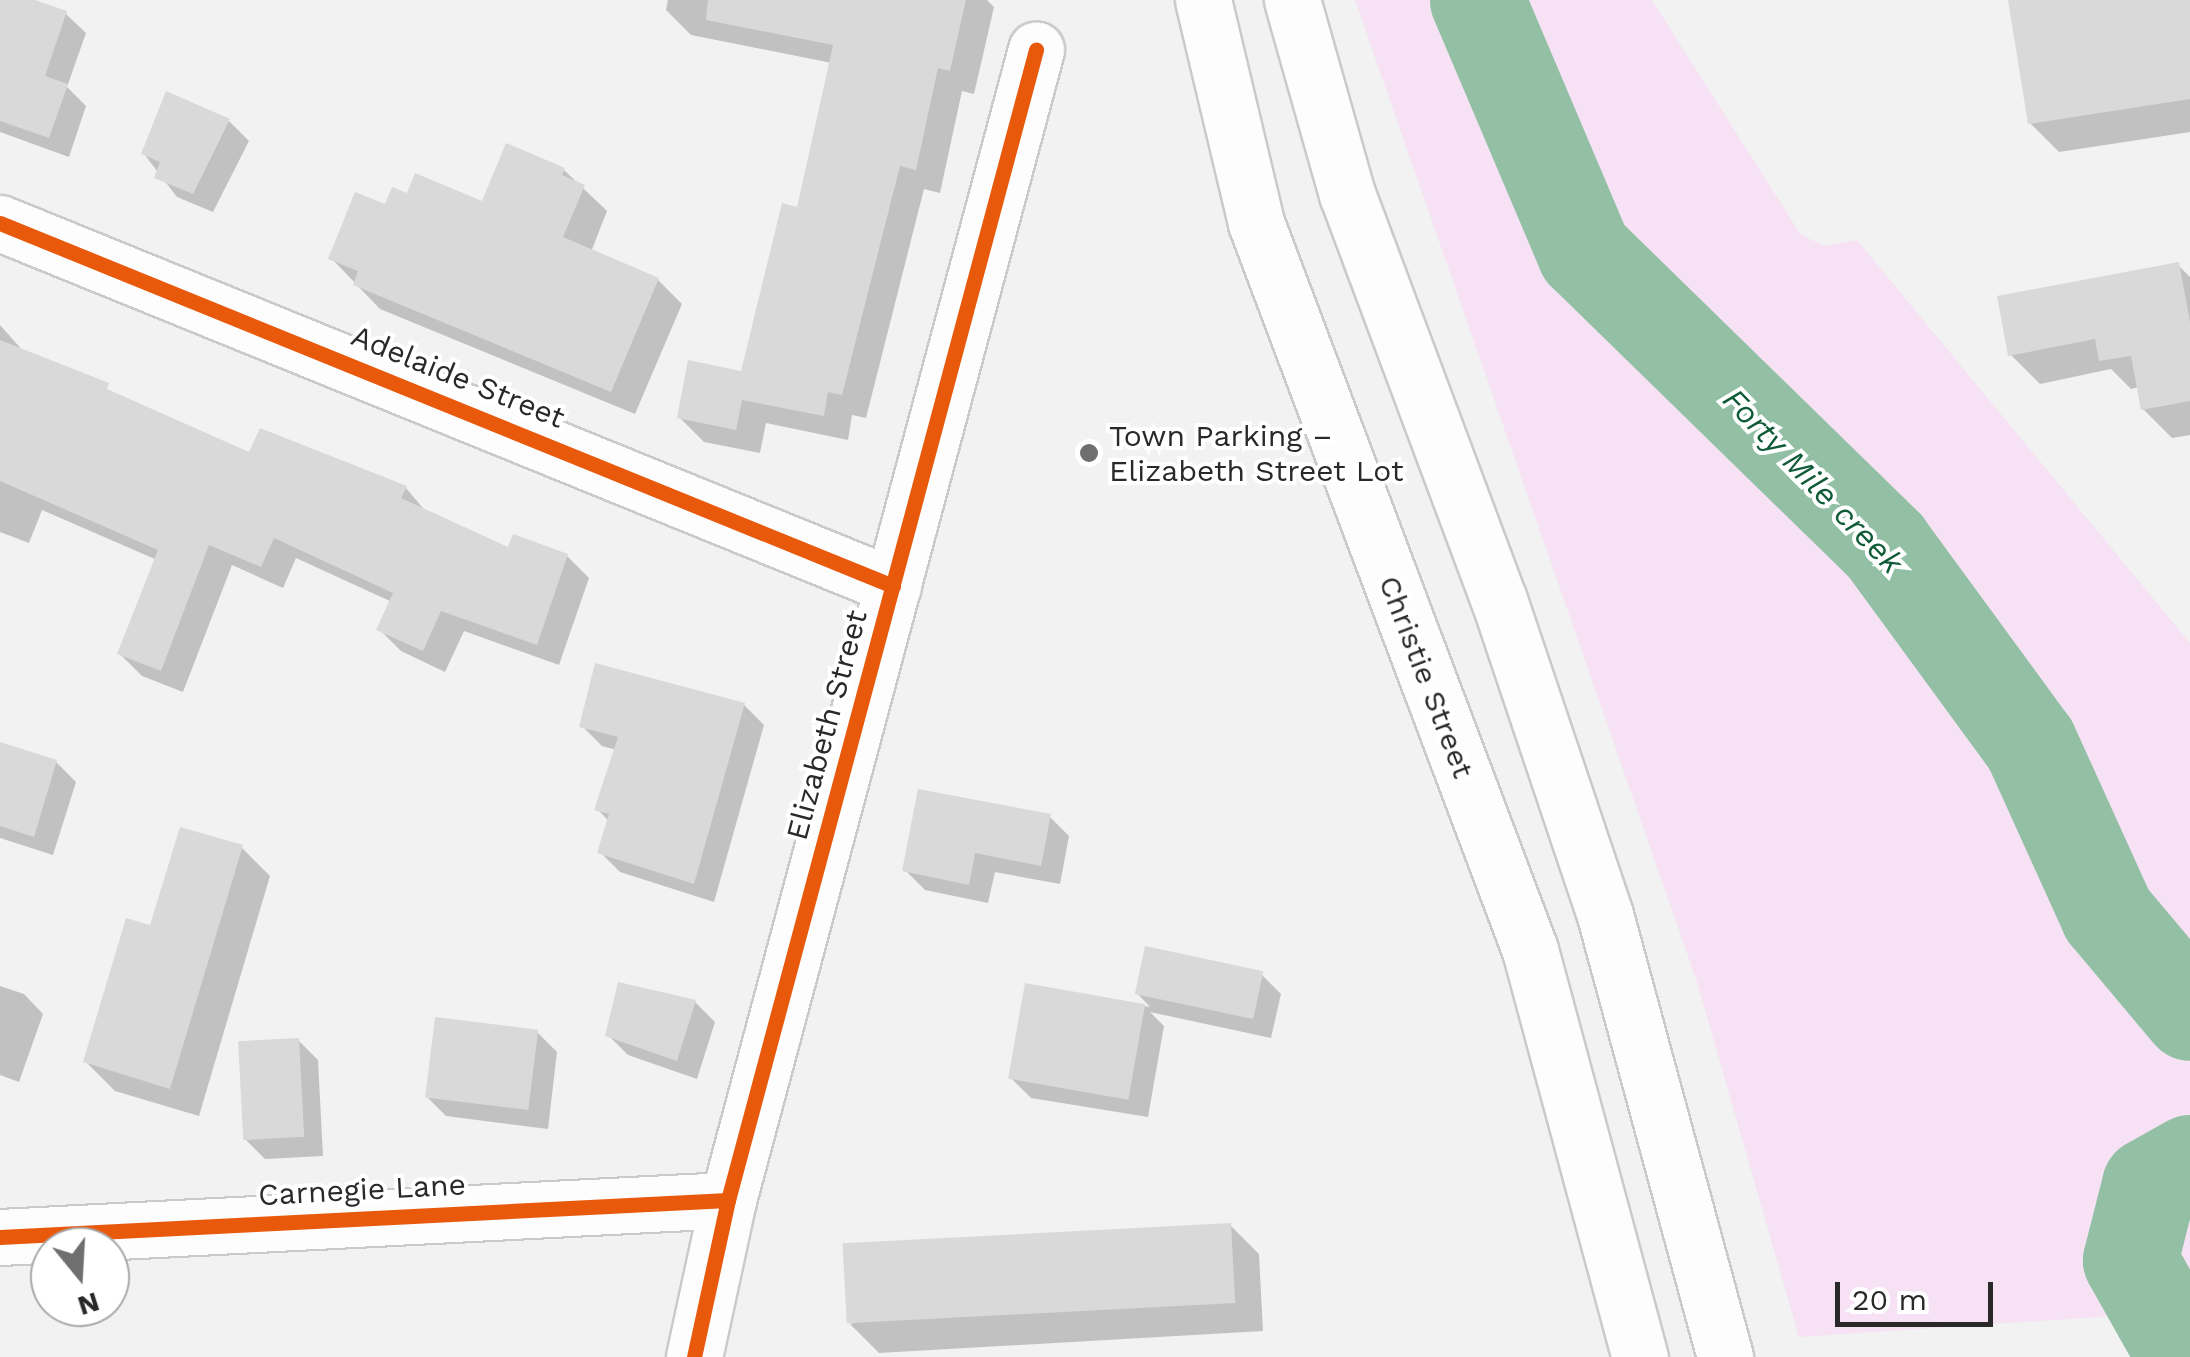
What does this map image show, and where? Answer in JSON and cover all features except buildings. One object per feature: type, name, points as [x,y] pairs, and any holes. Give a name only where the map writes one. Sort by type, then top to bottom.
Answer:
[{"type":"street","name":"Christie Street","points":[[1203,0],[1256,223],[1530,950],[1640,1357]]},
{"type":"street","points":[[1292,0],[1346,194],[1498,600],[1605,915],[1686,1196],[1724,1357]]},
{"type":"street","name":"Elizabeth Street","points":[[694,1357],[728,1200],[1036,50]]},
{"type":"street","name":"Adelaide Street","points":[[0,223],[893,586]]},
{"type":"street","name":"Carnegie Lane","points":[[0,1237],[728,1200]]},
{"type":"shaded area","points":[[1355,0],[1652,0],[1801,235],[1825,246],[1857,240],[2190,643],[2190,1311],[1799,1337],[1696,979]]},
{"type":"waterway","name":"Forty Mile creek","points":[[1477,0],[1584,252],[1885,546],[2030,744],[2107,914],[2190,1013]]},
{"type":"waterway","name":"Forty Mile creek","points":[[2184,1356],[2130,1260],[2149,1185],[2190,1162]]},
{"type":"cycle path","points":[[694,1357],[728,1200],[1036,50]]},
{"type":"cycle path","points":[[0,223],[893,586]]},
{"type":"cycle path","points":[[0,1237],[728,1200]]},
{"type":"place","name":"Town Parking – Elizabeth Street Lot","points":[[1089,453]]}]
